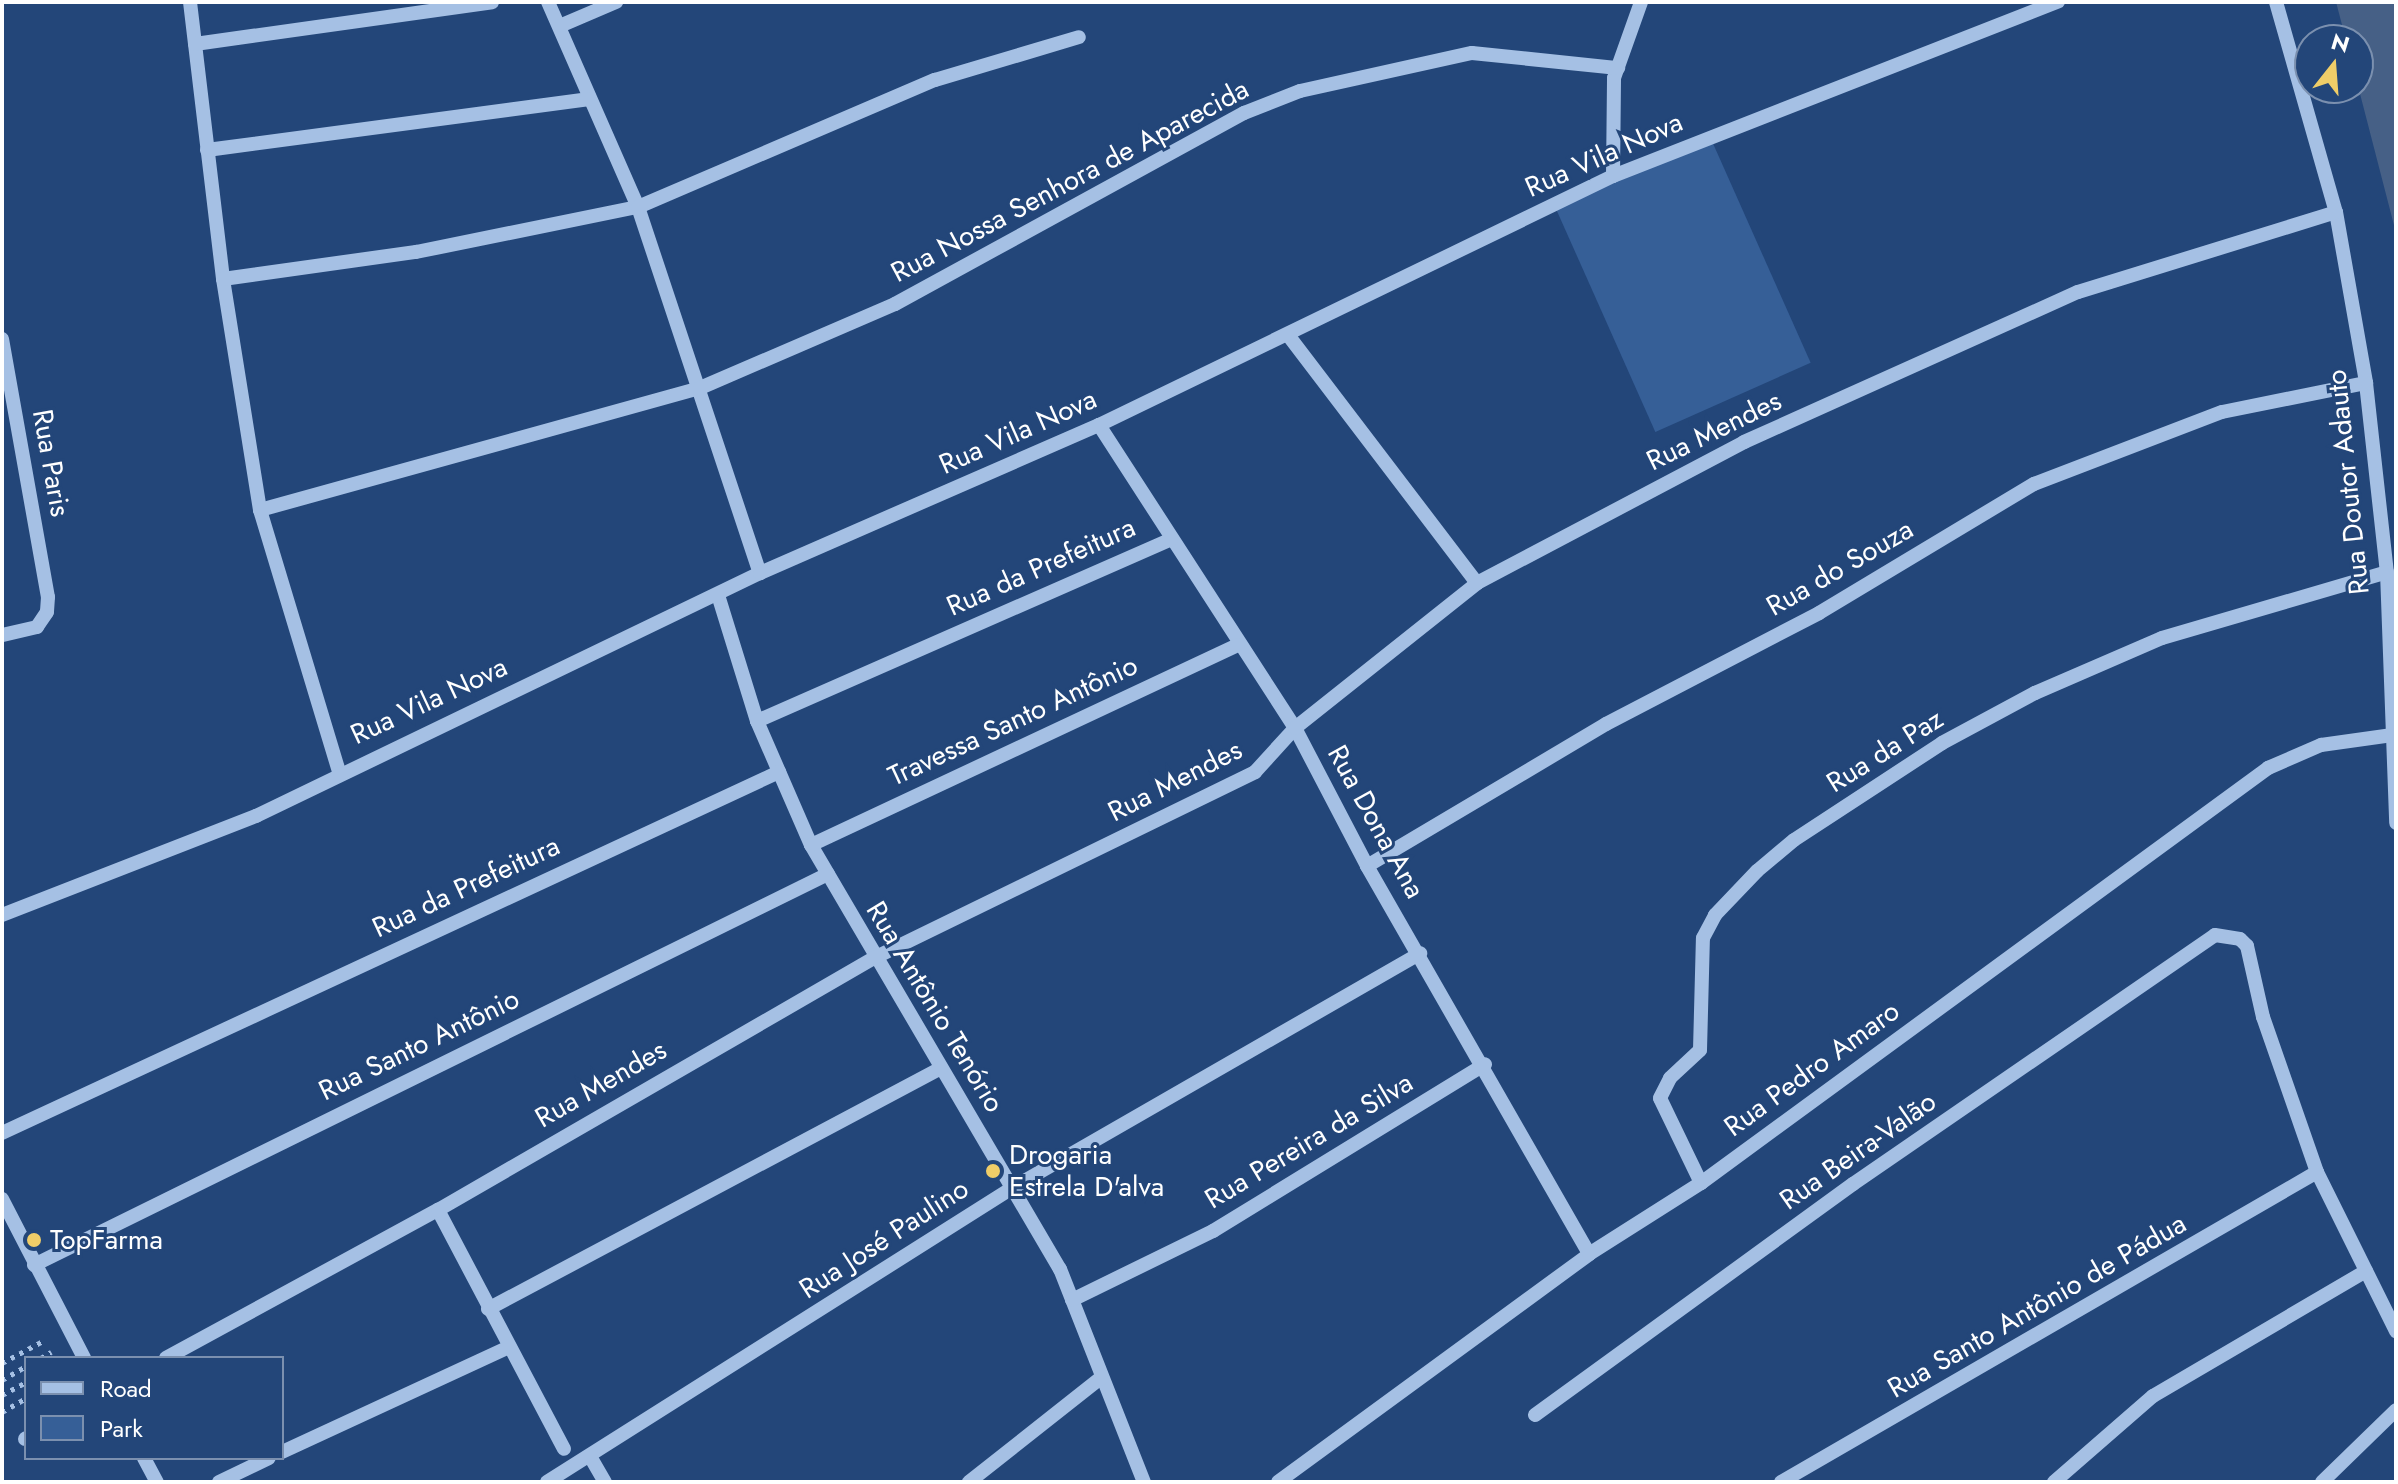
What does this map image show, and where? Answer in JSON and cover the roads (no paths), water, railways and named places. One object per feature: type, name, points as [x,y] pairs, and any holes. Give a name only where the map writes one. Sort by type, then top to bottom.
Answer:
[{"type":"street","points":[[190,2],[223,279],[260,510],[339,772]]},
{"type":"street","points":[[195,44],[492,2]]},
{"type":"street","points":[[548,2],[562,25],[588,99],[638,207],[760,573]]},
{"type":"street","points":[[562,25],[616,2]]},
{"type":"street","points":[[1613,176],[1618,68],[1641,2]]},
{"type":"street","name":"Rua Vila Nova","points":[[2,915],[256,816],[339,772],[760,573],[1099,425],[1613,176],[2058,2]]},
{"type":"street","name":"Rua Doutor Adauto","points":[[2276,2],[2336,212],[2366,383],[2387,572],[2396,823]]},
{"type":"street","points":[[223,279],[416,252],[638,207],[935,80],[1079,37]]},
{"type":"street","name":"Rua Nossa Senhora de Aparecida","points":[[260,510],[700,388],[895,304],[1244,113],[1300,91],[1472,53],[1618,68]]},
{"type":"street","points":[[207,150],[588,99]]},
{"type":"street","name":"Rua Mendes","points":[[170,1356],[438,1210],[874,958],[1220,791],[1278,753],[1295,728],[1477,583],[1744,442],[2078,292],[2336,212]]},
{"type":"street","points":[[1288,335],[1477,583]]},
{"type":"street","name":"Rua Paris","points":[[2,339],[48,597],[47,612],[37,627],[2,635]]},
{"type":"street","name":"Rua do Souza","points":[[1367,866],[1606,724],[1819,613],[2034,484],[2222,412],[2366,383]]},
{"type":"street","name":"Rua Dona Ana","points":[[1099,425],[1237,645],[1295,728],[1367,866],[1485,1064],[1589,1254]]},
{"type":"street","name":"Rua da Prefeitura","points":[[757,721],[1171,539]]},
{"type":"street","name":"Rua da Paz","points":[[1701,1183],[1660,1098],[1670,1078],[1700,1050],[1703,938],[1715,915],[1757,871],[1794,840],[1942,743],[2035,693],[2162,638],[2387,572]]},
{"type":"street","name":"Rua Antônio Tenório","points":[[718,595],[757,721],[811,845],[874,958],[1012,1188],[1072,1300],[1144,1482]]},
{"type":"street","name":"Travessa Santo Antônio","points":[[811,845],[1237,645]]},
{"type":"street","name":"Rua Pedro Amaro","points":[[1278,1482],[1589,1254],[1701,1183],[2268,768],[2321,745],[2392,735]]},
{"type":"street","name":"Rua da Prefeitura","points":[[2,1133],[779,772]]},
{"type":"street","name":"Rua Santo Antônio","points":[[34,1265],[828,874]]},
{"type":"street","name":"Rua Beira-Valão","points":[[1535,1415],[1853,1184],[2215,935],[2240,939],[2252,958],[2263,1017],[2317,1172]]},
{"type":"street","name":"Rua José Paulino","points":[[547,1482],[591,1458],[1012,1188],[1420,953]]},
{"type":"street","name":"Rua Pereira da Silva","points":[[1072,1300],[1213,1231],[1485,1064]]},
{"type":"street","points":[[488,1309],[941,1068]]},
{"type":"street","points":[[2317,1172],[2396,1331]]},
{"type":"street","name":"Rua Santo Antônio de Pádua","points":[[1781,1482],[2317,1172]]},
{"type":"street","points":[[2,1199],[83,1356]]},
{"type":"street","points":[[438,1210],[564,1449]]},
{"type":"street","points":[[2054,1482],[2153,1396],[2366,1271]]},
{"type":"street","points":[[284,1451],[509,1347]]},
{"type":"street","points":[[969,1482],[1102,1377]]},
{"type":"street","points":[[2322,1482],[2396,1410]]},
{"type":"street","points":[[591,1458],[605,1482]]},
{"type":"street","points":[[145,1460],[157,1482]]},
{"type":"street","points":[[219,1482],[265,1460]]},
{"type":"place","name":"Drogaria Estrela D'alva","points":[[993,1171]]},
{"type":"place","name":"TopFarma","points":[[34,1240]]}]
